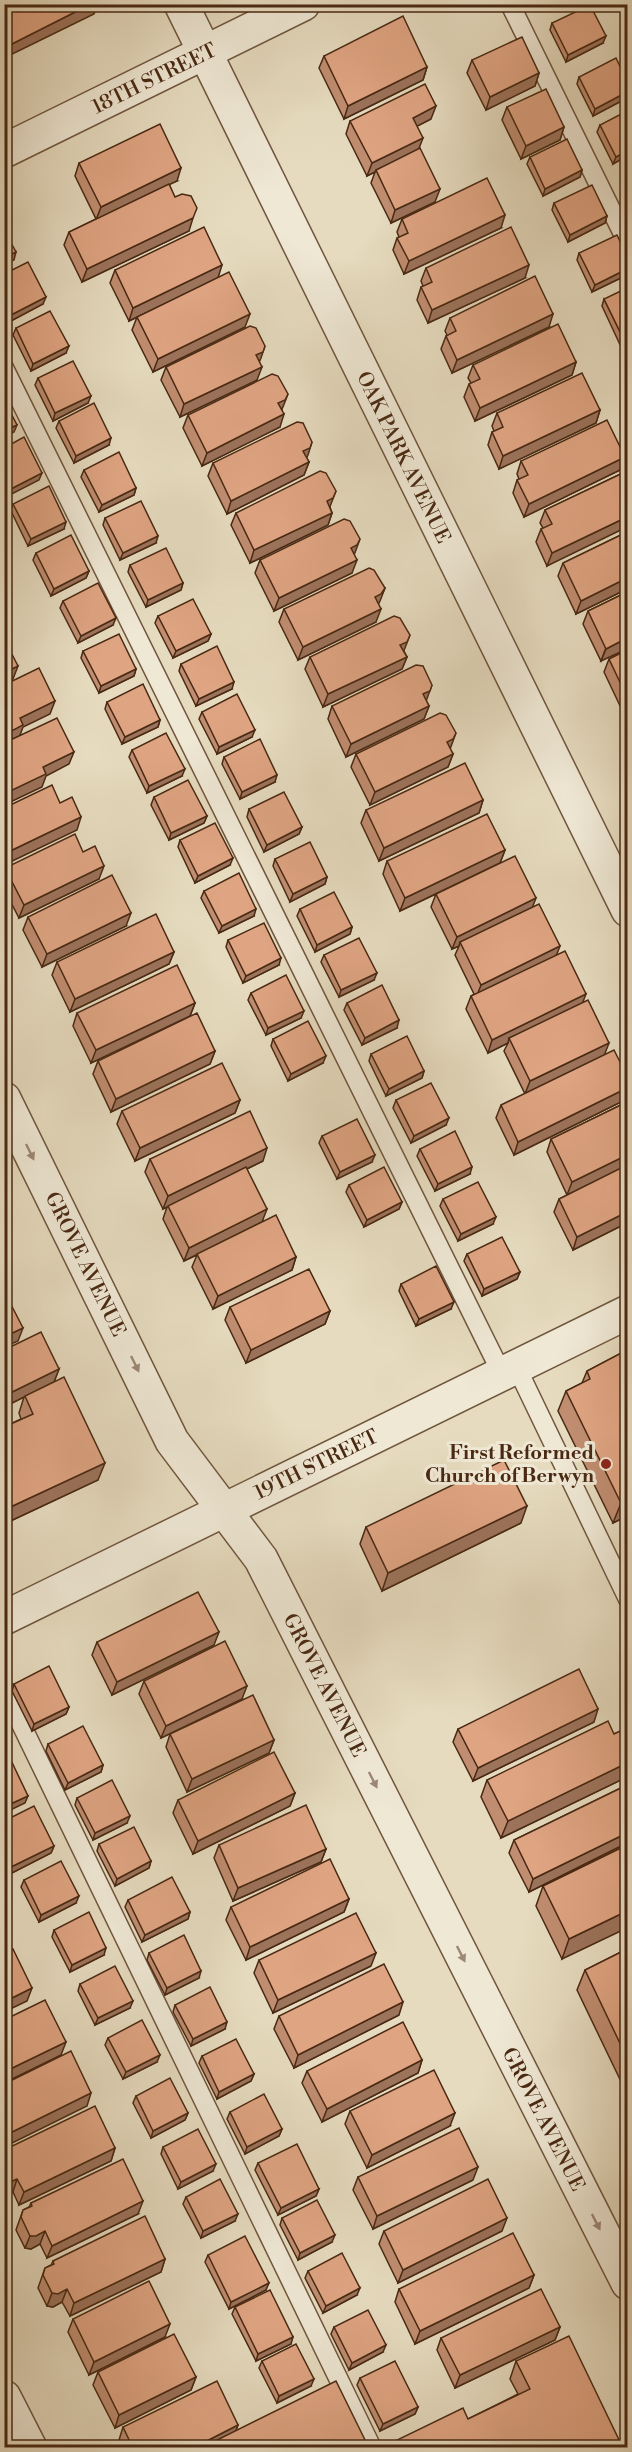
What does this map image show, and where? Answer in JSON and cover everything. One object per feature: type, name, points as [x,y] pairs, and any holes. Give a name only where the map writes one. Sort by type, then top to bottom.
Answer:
[{"type":"street","name":"OAK PARK AVENUE","points":[[181,4],[627,910]]},
{"type":"street","name":"18TH STREET","points":[[4,151],[303,4]]},
{"type":"street","name":"GROVE AVENUE","points":[[4,1099],[172,1441],[261,1559],[627,2283]]},
{"type":"street","name":"19TH STREET","points":[[4,1618],[627,1312]]},
{"type":"street","points":[[4,2397],[30,2448]]},
{"type":"lane","points":[[510,4],[627,244]]},
{"type":"lane","points":[[4,368],[509,1370],[626,1593]]},
{"type":"lane","points":[[4,1689],[372,2448]]},
{"type":"building","points":[[4,4],[91,4],[4,48]]},
{"type":"building","points":[[590,5],[606,36],[568,55],[552,23]]},
{"type":"building","points":[[403,16],[427,67],[348,106],[324,56]]},
{"type":"building","points":[[522,37],[539,73],[490,97],[472,60]]},
{"type":"building","points":[[616,58],[627,81],[627,92],[595,109],[579,77]]},
{"type":"building","points":[[425,84],[436,106],[413,118],[423,138],[372,163],[350,121]]},
{"type":"building","points":[[546,89],[564,127],[526,146],[507,107]]},
{"type":"building","points":[[627,111],[627,151],[616,157],[600,125]]},
{"type":"building","points":[[160,124],[181,168],[101,207],[79,163]]},
{"type":"building","points":[[567,139],[582,170],[545,189],[530,157]]},
{"type":"building","points":[[420,148],[440,189],[395,210],[376,170]]},
{"type":"building","points":[[487,178],[505,215],[409,261],[397,238],[408,233],[402,219]]},
{"type":"building","points":[[169,184],[175,197],[182,194],[191,196],[197,208],[193,218],[87,269],[69,232]]},
{"type":"building","points":[[592,185],[607,216],[570,235],[554,203]]},
{"type":"building","points":[[204,227],[222,265],[133,308],[115,270]]},
{"type":"building","points":[[511,227],[529,265],[432,310],[421,287],[432,282],[426,268]]},
{"type":"building","points":[[4,230],[16,252],[4,258]]},
{"type":"building","points":[[617,235],[627,256],[627,269],[595,285],[579,253]]},
{"type":"building","points":[[28,262],[46,297],[11,315],[4,302],[4,274]]},
{"type":"building","points":[[229,272],[250,314],[158,359],[137,317]]},
{"type":"building","points":[[535,276],[553,314],[457,360],[446,336],[456,331],[450,318]]},
{"type":"building","points":[[627,288],[627,341],[625,342],[604,299]]},
{"type":"building","points":[[50,311],[69,346],[33,364],[16,328]]},
{"type":"building","points":[[558,324],[576,362],[480,408],[469,384],[480,379],[473,365]]},
{"type":"building","points":[[250,326],[256,328],[265,346],[263,352],[256,355],[262,367],[184,404],[166,367]]},
{"type":"building","points":[[73,361],[91,396],[55,413],[38,378]]},
{"type":"building","points":[[582,373],[600,410],[503,456],[492,432],[503,427],[497,413]]},
{"type":"building","points":[[272,374],[278,376],[288,394],[285,400],[278,403],[284,414],[207,453],[188,415]]},
{"type":"building","points":[[4,400],[17,425],[4,431]]},
{"type":"building","points":[[94,403],[111,438],[76,456],[59,421]]},
{"type":"building","points":[[607,420],[625,457],[529,504],[517,480],[528,475],[521,461]]},
{"type":"building","points":[[297,422],[303,423],[312,442],[310,448],[303,451],[309,462],[231,501],[213,463]]},
{"type":"building","points":[[24,437],[42,473],[7,491],[4,486],[4,448]]},
{"type":"building","points":[[119,452],[136,488],[102,505],[84,470]]},
{"type":"building","points":[[320,471],[326,473],[336,491],[333,498],[327,501],[332,513],[254,550],[236,513]]},
{"type":"building","points":[[627,471],[627,517],[552,553],[541,529],[552,524],[545,510]]},
{"type":"building","points":[[49,486],[66,522],[31,539],[13,504]]},
{"type":"building","points":[[141,501],[158,536],[123,553],[105,518]]},
{"type":"building","points":[[344,519],[350,521],[360,539],[357,545],[351,548],[357,560],[279,598],[260,560]]},
{"type":"building","points":[[627,532],[627,578],[581,601],[563,563]]},
{"type":"building","points":[[71,535],[89,571],[54,589],[36,553]]},
{"type":"building","points":[[166,548],[183,583],[148,600],[130,565]]},
{"type":"building","points":[[369,568],[374,570],[385,588],[375,597],[381,609],[303,647],[284,609]]},
{"type":"building","points":[[98,583],[116,618],[81,636],[63,601]]},
{"type":"building","points":[[627,592],[627,638],[606,649],[588,611]]},
{"type":"building","points":[[193,599],[211,634],[176,651],[158,616]]},
{"type":"building","points":[[394,616],[400,618],[410,635],[407,642],[400,645],[407,657],[328,694],[310,657]]},
{"type":"building","points":[[119,634],[136,669],[101,686],[83,651]]},
{"type":"building","points":[[4,639],[18,666],[4,673]]},
{"type":"building","points":[[217,646],[234,682],[199,699],[181,664]]},
{"type":"building","points":[[627,650],[627,697],[609,659]]},
{"type":"building","points":[[416,665],[423,666],[432,685],[430,691],[423,694],[429,706],[351,744],[332,706]]},
{"type":"building","points":[[39,668],[55,701],[20,718],[23,725],[4,735],[4,685]]},
{"type":"building","points":[[143,684],[160,720],[125,737],[107,702]]},
{"type":"building","points":[[237,694],[255,730],[219,747],[202,712]]},
{"type":"building","points":[[440,713],[446,715],[456,733],[453,739],[447,742],[453,754],[375,792],[356,754]]},
{"type":"building","points":[[57,718],[74,752],[43,767],[46,774],[4,794],[4,743]]},
{"type":"building","points":[[166,733],[185,769],[149,786],[132,750]]},
{"type":"building","points":[[260,739],[277,775],[242,792],[224,757]]},
{"type":"building","points":[[465,763],[483,800],[384,848],[366,810]]},
{"type":"building","points":[[188,780],[207,816],[171,833],[154,797]]},
{"type":"building","points":[[52,785],[60,803],[72,797],[81,817],[4,854],[4,808]]},
{"type":"building","points":[[284,792],[302,827],[267,845],[249,809]]},
{"type":"building","points":[[487,814],[505,850],[405,898],[387,861]]},
{"type":"building","points":[[215,823],[233,858],[198,876],[180,840]]},
{"type":"building","points":[[75,834],[83,852],[95,846],[104,866],[24,905],[5,868]]},
{"type":"building","points":[[310,842],[327,877],[293,894],[275,859]]},
{"type":"building","points":[[515,856],[536,898],[457,937],[436,894]]},
{"type":"building","points":[[239,873],[256,909],[222,926],[204,891]]},
{"type":"building","points":[[112,875],[131,913],[47,954],[28,917]]},
{"type":"building","points":[[334,892],[352,927],[317,945],[300,909]]},
{"type":"building","points":[[539,904],[560,946],[481,985],[460,942]]},
{"type":"building","points":[[156,914],[174,952],[75,999],[57,962]]},
{"type":"building","points":[[264,923],[281,958],[246,976],[228,940]]},
{"type":"building","points":[[359,938],[377,973],[341,990],[324,955]]},
{"type":"building","points":[[565,951],[586,994],[492,1040],[471,996]]},
{"type":"building","points":[[177,965],[195,1003],[96,1050],[77,1013]]},
{"type":"building","points":[[286,975],[304,1011],[268,1028],[251,993]]},
{"type":"building","points":[[382,985],[399,1020],[365,1038],[347,1003]]},
{"type":"building","points":[[588,1000],[609,1043],[530,1081],[509,1038]]},
{"type":"building","points":[[197,1013],[215,1051],[116,1099],[98,1061]]},
{"type":"building","points":[[308,1021],[326,1056],[291,1074],[273,1039]]},
{"type":"building","points":[[407,1036],[424,1071],[389,1089],[371,1054]]},
{"type":"building","points":[[614,1050],[627,1076],[627,1088],[518,1142],[501,1105]]},
{"type":"building","points":[[222,1063],[240,1100],[140,1148],[122,1111]]},
{"type":"building","points":[[431,1083],[449,1118],[414,1136],[396,1100]]},
{"type":"building","points":[[627,1102],[627,1155],[572,1182],[551,1139]]},
{"type":"building","points":[[250,1111],[267,1148],[168,1196],[150,1159]]},
{"type":"building","points":[[357,1119],[375,1155],[340,1172],[322,1136]]},
{"type":"building","points":[[455,1131],[472,1167],[438,1184],[420,1149]]},
{"type":"building","points":[[627,1165],[627,1212],[577,1237],[559,1199]]},
{"type":"building","points":[[246,1167],[267,1209],[189,1248],[168,1206]]},
{"type":"building","points":[[384,1167],[402,1202],[367,1220],[349,1185]]},
{"type":"building","points":[[478,1182],[496,1217],[461,1234],[443,1199]]},
{"type":"building","points":[[276,1215],[296,1257],[218,1296],[197,1254]]},
{"type":"building","points":[[502,1237],[520,1272],[484,1289],[467,1254]]},
{"type":"building","points":[[436,1266],[454,1302],[419,1319],[401,1284]]},
{"type":"building","points":[[309,1269],[330,1311],[251,1350],[230,1307]]},
{"type":"building","points":[[4,1291],[23,1328],[4,1337]]},
{"type":"building","points":[[41,1332],[59,1369],[4,1396],[4,1350]]},
{"type":"building","name":"First Reformed Church of Berwyn","points":[[627,1350],[627,1500],[621,1503],[566,1391],[590,1379],[587,1371]]},
{"type":"building","points":[[64,1377],[105,1463],[4,1510],[4,1427],[33,1414],[25,1396]]},
{"type":"building","points":[[504,1460],[527,1506],[388,1573],[366,1527]]},
{"type":"building","points":[[198,1592],[219,1632],[117,1682],[97,1642]]},
{"type":"building","points":[[225,1641],[247,1686],[166,1726],[144,1681]]},
{"type":"building","points":[[49,1666],[69,1707],[34,1724],[14,1684]]},
{"type":"building","points":[[579,1669],[598,1709],[478,1768],[458,1729]]},
{"type":"building","points":[[253,1695],[274,1740],[192,1779],[170,1734]]},
{"type":"building","points":[[608,1721],[614,1734],[627,1728],[627,1763],[508,1821],[487,1780]]},
{"type":"building","points":[[83,1726],[103,1765],[68,1783],[48,1744]]},
{"type":"building","points":[[274,1752],[295,1793],[198,1841],[178,1800]]},
{"type":"building","points":[[8,1754],[28,1796],[4,1807],[4,1756]]},
{"type":"building","points":[[112,1780],[130,1816],[95,1833],[77,1798]]},
{"type":"building","points":[[627,1785],[627,1833],[533,1879],[514,1840]]},
{"type":"building","points":[[306,1805],[326,1849],[238,1888],[219,1845]]},
{"type":"building","points":[[34,1806],[54,1846],[11,1867],[4,1856],[4,1821]]},
{"type":"building","points":[[134,1827],[151,1861],[117,1879],[99,1844]]},
{"type":"building","points":[[627,1845],[627,1911],[569,1939],[543,1886]]},
{"type":"building","points":[[330,1859],[349,1899],[250,1947],[231,1907]]},
{"type":"building","points":[[61,1861],[79,1896],[41,1915],[24,1880]]},
{"type":"building","points":[[172,1877],[190,1912],[145,1935],[128,1900]]},
{"type":"building","points":[[89,1912],[106,1948],[72,1965],[54,1930]]},
{"type":"building","points":[[356,1913],[376,1953],[278,2000],[259,1960]]},
{"type":"building","points":[[184,1935],[201,1971],[167,1988],[149,1953]]},
{"type":"building","points":[[13,1949],[32,1988],[4,2002],[4,1953]]},
{"type":"building","points":[[627,1949],[627,2058],[585,1970]]},
{"type":"building","points":[[384,1964],[403,2002],[298,2055],[279,2016]]},
{"type":"building","points":[[115,1966],[133,2001],[98,2018],[80,1984]]},
{"type":"building","points":[[210,1987],[227,2022],[193,2039],[175,2005]]},
{"type":"building","points":[[45,2000],[66,2042],[4,2072],[4,2020]]},
{"type":"building","points":[[142,2020],[160,2055],[126,2072],[108,2038]]},
{"type":"building","points":[[403,2022],[422,2060],[327,2109],[307,2071]]},
{"type":"building","points":[[236,2039],[254,2074],[219,2092],[202,2056]]},
{"type":"building","points":[[71,2051],[91,2093],[4,2136],[4,2084]]},
{"type":"building","points":[[434,2070],[455,2113],[372,2155],[350,2111]]},
{"type":"building","points":[[170,2078],[188,2113],[153,2131],[136,2096]]},
{"type":"building","points":[[264,2094],[282,2129],[247,2147],[230,2112]]},
{"type":"building","points":[[95,2106],[115,2148],[24,2192],[17,2179],[4,2183],[4,2150]]},
{"type":"building","points":[[459,2128],[478,2167],[377,2216],[358,2177]]},
{"type":"building","points":[[198,2129],[216,2164],[181,2182],[163,2147]]},
{"type":"building","points":[[297,2144],[319,2189],[281,2208],[258,2163]]},
{"type":"building","points":[[123,2159],[143,2201],[52,2246],[45,2231],[36,2236],[30,2236],[21,2217],[23,2210],[32,2206],[31,2203]]},
{"type":"building","points":[[220,2179],[238,2214],[203,2231],[186,2197]]},
{"type":"building","points":[[488,2179],[507,2218],[403,2270],[384,2231]]},
{"type":"building","points":[[317,2200],[335,2235],[300,2253],[282,2218]]},
{"type":"building","points":[[145,2216],[165,2259],[74,2303],[67,2289],[58,2294],[52,2293],[43,2275],[45,2268],[54,2264],[53,2261]]},
{"type":"building","points":[[513,2233],[534,2275],[420,2331],[399,2289]]},
{"type":"building","points":[[245,2236],[269,2283],[231,2302],[208,2255]]},
{"type":"building","points":[[342,2253],[360,2288],[326,2306],[308,2271]]},
{"type":"building","points":[[149,2281],[170,2324],[94,2362],[73,2319]]},
{"type":"building","points":[[541,2289],[560,2327],[460,2375],[441,2338]]},
{"type":"building","points":[[270,2290],[293,2337],[258,2354],[235,2307]]},
{"type":"building","points":[[368,2310],[386,2345],[352,2363],[334,2327]]},
{"type":"building","points":[[174,2334],[196,2377],[119,2415],[98,2372]]},
{"type":"building","points":[[569,2336],[621,2444],[614,2448],[398,2448],[395,2441],[463,2408],[468,2419],[530,2389],[516,2361]]},
{"type":"building","points":[[296,2344],[314,2379],[279,2396],[262,2361]]},
{"type":"building","points":[[395,2361],[418,2407],[383,2424],[360,2378]]},
{"type":"building","points":[[217,2381],[238,2425],[193,2448],[133,2448],[123,2427]]},
{"type":"building","points":[[336,2381],[369,2448],[219,2448],[215,2441]]},
{"type":"place","name":"First Reformed Church of Berwyn","points":[[606,1464]]}]
